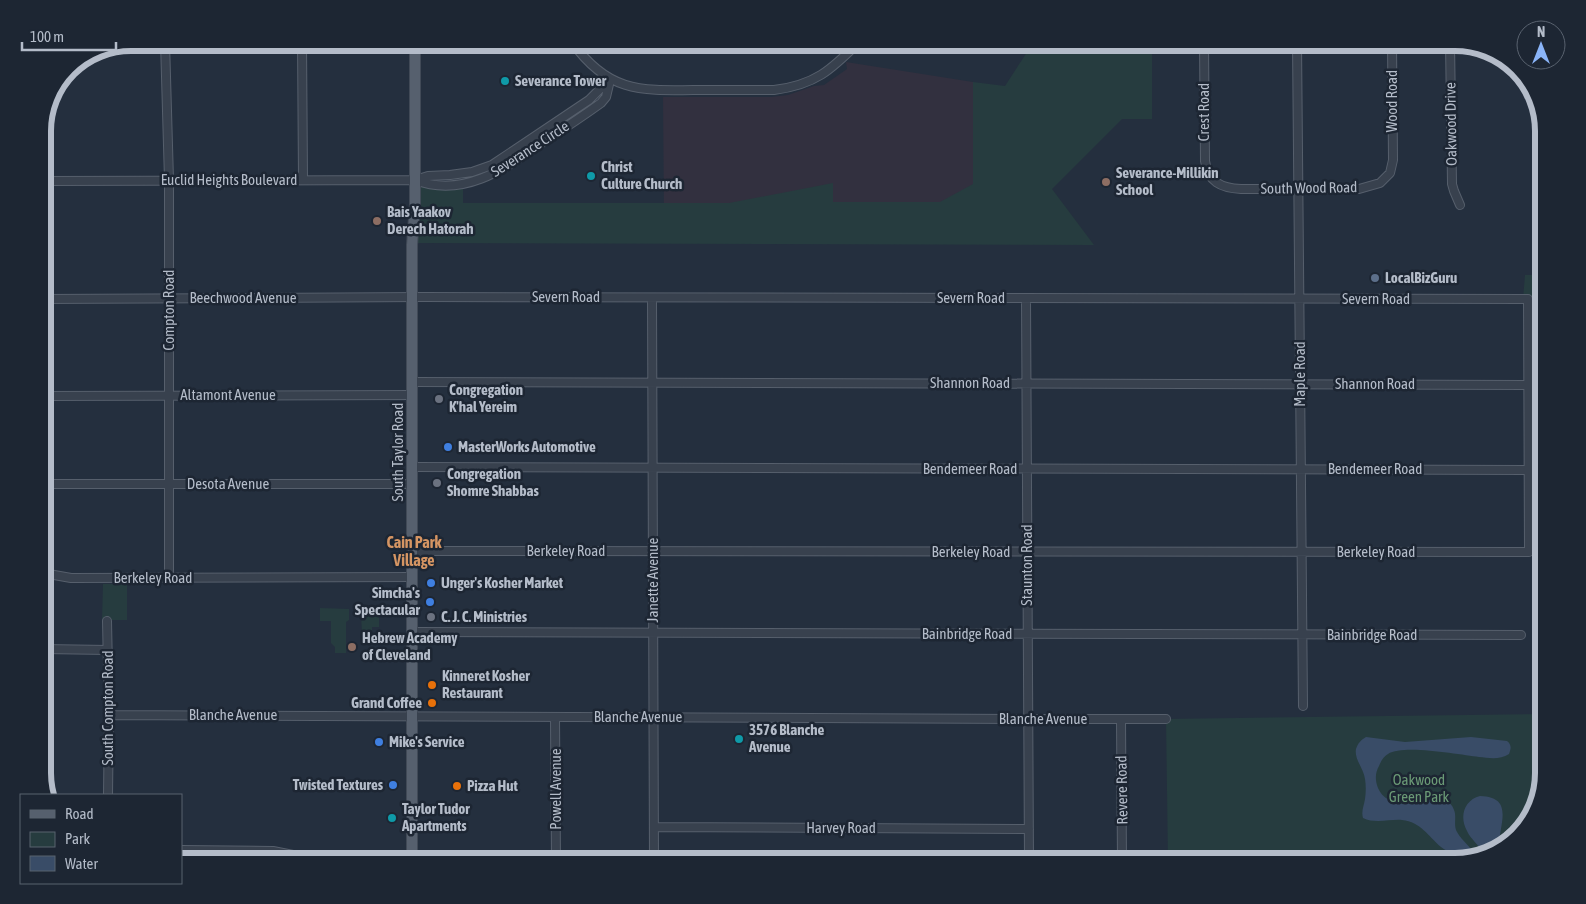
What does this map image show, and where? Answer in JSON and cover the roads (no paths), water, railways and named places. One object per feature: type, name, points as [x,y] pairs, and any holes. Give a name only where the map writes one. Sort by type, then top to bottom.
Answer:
[{"type":"main road","name":"South Taylor Road","points":[[412,853],[412,245],[415,180],[415,51]]},
{"type":"street","name":"Compton Road","points":[[165,51],[169,180],[169,578]]},
{"type":"street","points":[[302,51],[303,180]]},
{"type":"street","points":[[579,51],[588,62],[610,79],[634,88],[654,91],[774,90],[787,88],[810,81],[824,74],[849,51]]},
{"type":"street","name":"Crest Road","points":[[1204,51],[1205,161],[1206,168],[1212,179]]},
{"type":"street","name":"Maple Road","points":[[1297,51],[1303,706]]},
{"type":"street","name":"Wood Road","points":[[1392,51],[1393,160]]},
{"type":"street","name":"Oakwood Drive","points":[[1450,51],[1452,184],[1460,205]]},
{"type":"street","name":"Severance Circle","points":[[415,180],[430,176],[467,174],[492,165],[589,100],[610,79]]},
{"type":"street","name":"South Wood Road","points":[[1212,179],[1218,184],[1232,188],[1359,189],[1380,183],[1390,173],[1393,160]]},
{"type":"street","name":"Euclid Heights Boulevard","points":[[51,181],[415,180]]},
{"type":"street","name":"Beechwood Avenue","points":[[51,299],[413,297]]},
{"type":"street","name":"Severn Road","points":[[413,297],[1528,299],[1528,385]]},
{"type":"street","name":"Janette Avenue","points":[[652,298],[654,853]]},
{"type":"street","name":"Staunton Road","points":[[1026,298],[1029,853]]},
{"type":"street","name":"Shannon Road","points":[[413,382],[1528,385]]},
{"type":"street","points":[[1528,385],[1528,470]]},
{"type":"street","name":"Altamont Avenue","points":[[51,396],[413,395]]},
{"type":"street","name":"Bendemeer Road","points":[[413,467],[1528,470]]},
{"type":"street","name":"Berkeley Road","points":[[413,551],[1528,552],[1528,470]]},
{"type":"street","name":"Desota Avenue","points":[[51,484],[413,484]]},
{"type":"street","name":"Berkeley Road","points":[[51,574],[71,578],[413,577]]},
{"type":"street","name":"South Compton Road","points":[[107,621],[110,715],[108,794]]},
{"type":"street","name":"Bainbridge Road","points":[[413,632],[1521,635]]},
{"type":"street","points":[[51,649],[108,650]]},
{"type":"street","name":"Blanche Avenue","points":[[110,715],[1029,720],[1166,719]]},
{"type":"street","name":"Powell Avenue","points":[[556,717],[556,853]]},
{"type":"street","name":"Revere Road","points":[[1121,719],[1122,853]]},
{"type":"street","name":"Harvey Road","points":[[654,826],[1029,829]]},
{"type":"street","points":[[182,850],[273,851],[283,853]]},
{"type":"water","points":[[1366,737],[1405,742],[1471,737],[1507,741],[1511,747],[1509,754],[1498,758],[1419,750],[1396,751],[1385,756],[1377,771],[1376,779],[1380,792],[1387,799],[1395,803],[1404,804],[1421,800],[1441,799],[1451,804],[1455,813],[1457,832],[1472,851],[1451,853],[1441,847],[1424,830],[1409,821],[1372,821],[1363,818],[1362,811],[1366,794],[1365,781],[1356,753],[1356,749]]},
{"type":"water","points":[[1480,796],[1491,798],[1498,802],[1502,808],[1503,815],[1499,839],[1480,849],[1469,834],[1463,820],[1467,805]]},
{"type":"place","name":"Severance Tower","points":[[505,81]]},
{"type":"place","name":"Christ Culture Church","points":[[591,176]]},
{"type":"place","name":"Severance-Millikin School","points":[[1106,182]]},
{"type":"place","name":"Bais Yaakov Derech Hatorah","points":[[377,221]]},
{"type":"place","name":"LocalBizGuru","points":[[1375,278]]},
{"type":"place","name":"Congregation K'hal Yereim","points":[[439,399]]},
{"type":"place","name":"MasterWorks Automotive","points":[[448,447]]},
{"type":"place","name":"Congregation Shomre Shabbas","points":[[437,483]]},
{"type":"place","name":"Unger's Kosher Market","points":[[431,583]]},
{"type":"place","name":"Simcha's Spectacular","points":[[430,602]]},
{"type":"place","name":"C. J. C. Ministries","points":[[431,617]]},
{"type":"place","name":"Hebrew Academy of Cleveland","points":[[352,647]]},
{"type":"place","name":"Kinneret Kosher Restaurant","points":[[432,685]]},
{"type":"place","name":"Grand Coffee","points":[[432,703]]},
{"type":"place","name":"3576 Blanche Avenue","points":[[739,739]]},
{"type":"place","name":"Mike's Service","points":[[379,742]]},
{"type":"place","name":"Twisted Textures","points":[[393,785]]},
{"type":"place","name":"Pizza Hut","points":[[457,786]]},
{"type":"place","name":"Taylor Tudor Apartments","points":[[392,818]]},
{"type":"district","name":"Cain Park Village","points":[[414,551]]},
{"type":"park label","name":"Oakwood Green Park","points":[[1419,788]]}]
